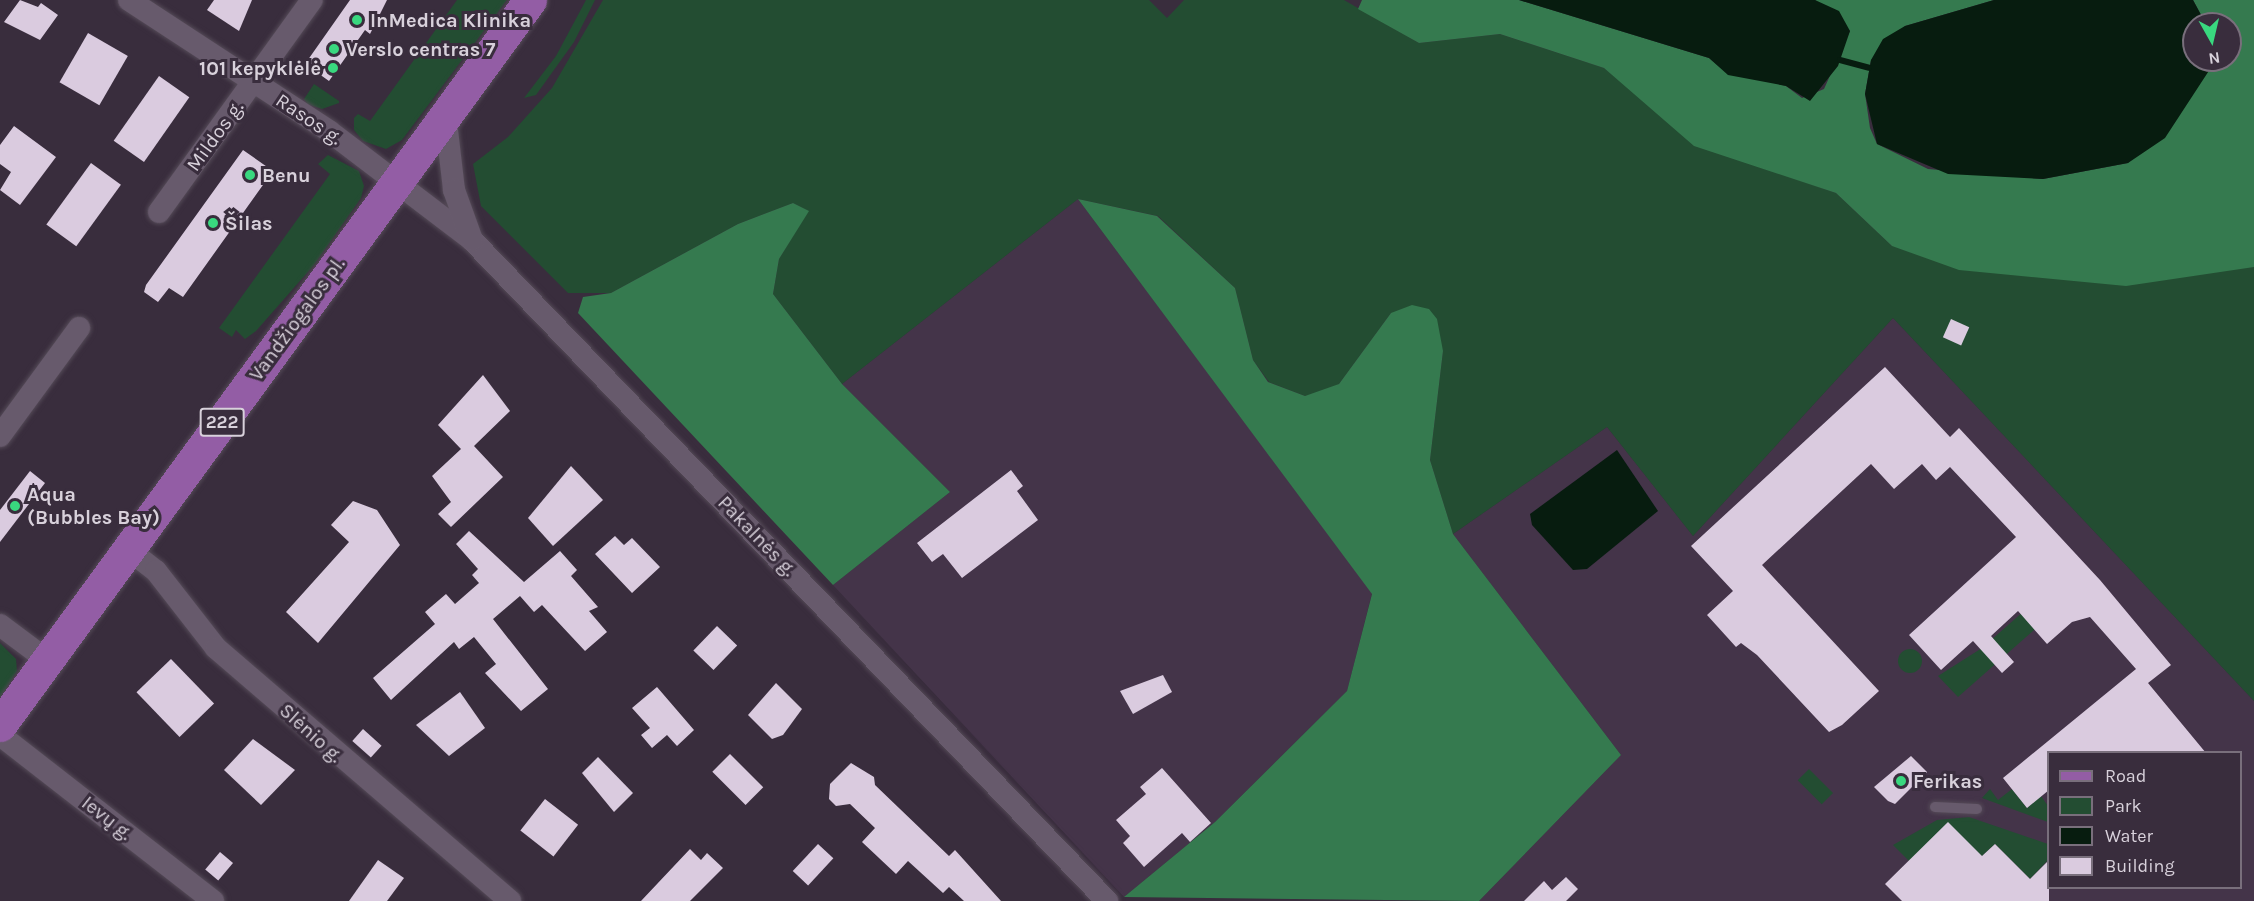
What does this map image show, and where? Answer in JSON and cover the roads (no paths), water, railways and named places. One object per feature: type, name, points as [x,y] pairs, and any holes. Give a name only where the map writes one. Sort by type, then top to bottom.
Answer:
[{"type":"main road","name":"Vandžiogalos pl.","points":[[0,725],[530,0]]},
{"type":"street","name":"Rasos g.","points":[[129,0],[254,82],[396,183]]},
{"type":"street","name":"Mildos g.","points":[[159,212],[312,0]]},
{"type":"street","points":[[445,114],[454,190],[472,240]]},
{"type":"street","name":"Pakalnės g.","points":[[396,183],[472,240],[1107,901]]},
{"type":"street","points":[[0,436],[79,328]]},
{"type":"street","name":"Slėnio g.","points":[[129,550],[156,570],[221,653],[510,901]]},
{"type":"street","points":[[0,625],[47,660]]},
{"type":"street","name":"Ievų g.","points":[[0,735],[213,901]]},
{"type":"lane","points":[[1935,807],[1977,809]]},
{"type":"water","points":[[1519,0],[1815,0],[1839,11],[1850,31],[1838,66],[1810,101],[1786,86],[1728,75],[1709,58]]},
{"type":"water","points":[[1994,0],[2193,0],[2200,12],[2182,12],[2182,72],[2208,72],[2165,138],[2128,163],[2043,179],[1948,174],[1877,144],[1865,94],[1871,60],[1883,39],[1905,26]]},
{"type":"water","points":[[1617,450],[1658,511],[1587,569],[1573,570],[1532,525],[1530,514]]},
{"type":"waterway","points":[[1840,60],[1869,68]]},
{"type":"place","name":"InMedica Klinika","points":[[357,20]]},
{"type":"place","name":"Verslo centras 7","points":[[334,49]]},
{"type":"place","name":"101 kepyklėlė","points":[[333,68]]},
{"type":"place","name":"Benu","points":[[250,175]]},
{"type":"place","name":"Šilas","points":[[213,223]]},
{"type":"place","name":"Aqua (Bubbles Bay)","points":[[15,506]]},
{"type":"place","name":"Ferikas","points":[[1901,781]]}]
